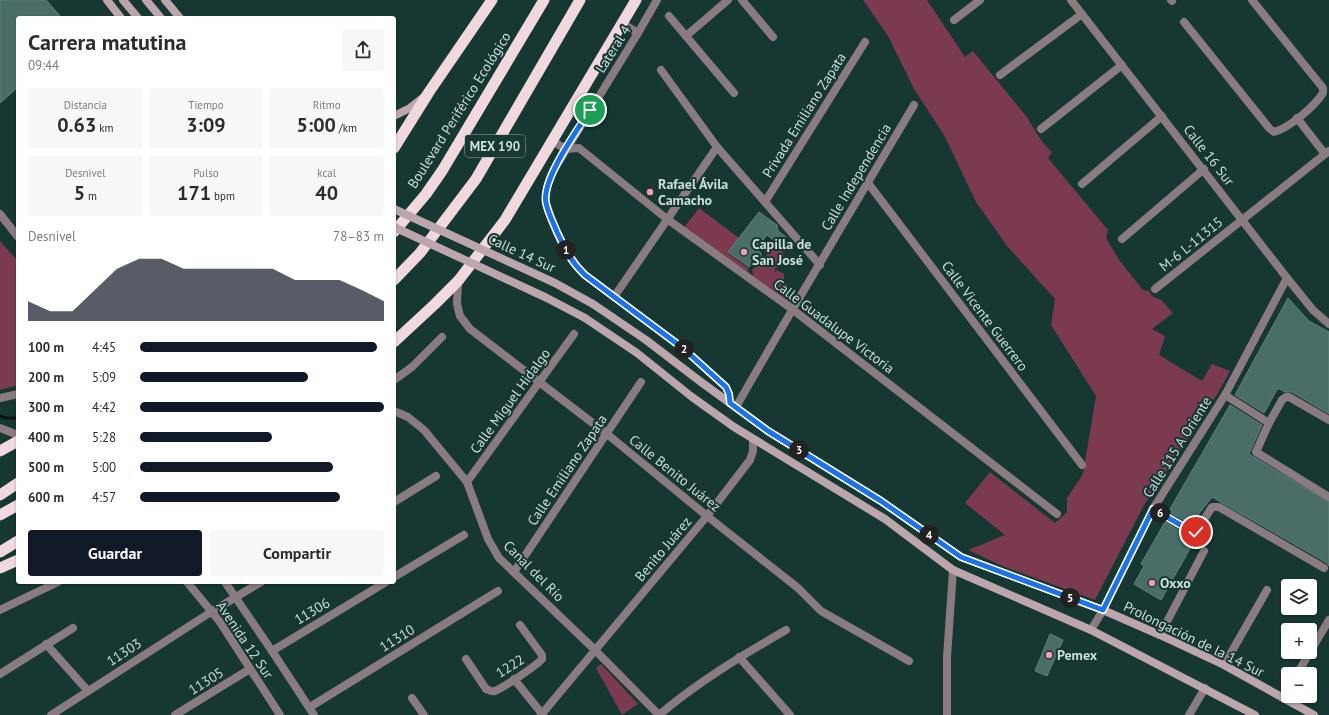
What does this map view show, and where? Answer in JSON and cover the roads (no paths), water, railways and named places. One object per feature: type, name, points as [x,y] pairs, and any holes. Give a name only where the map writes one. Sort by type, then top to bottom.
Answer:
[{"type":"highway","points":[[396,145],[429,92],[492,0]]},
{"type":"highway","name":"Boulevard Periférico Ecológico","points":[[396,230],[426,194],[442,171],[544,0]]},
{"type":"highway","name":"MEX 190","points":[[396,278],[420,253],[476,179],[580,0]]},
{"type":"highway","points":[[396,340],[436,304],[458,281],[506,220],[636,0]]},
{"type":"highway","points":[[0,451],[16,442]]},
{"type":"highway","points":[[0,495],[16,484]]},
{"type":"highway","points":[[0,515],[16,505]]},
{"type":"highway","points":[[0,552],[16,542]]},
{"type":"highway","points":[[0,568],[16,561]]},
{"type":"main road","points":[[107,0],[119,16]]},
{"type":"main road","points":[[146,0],[159,16]]},
{"type":"main road","points":[[164,0],[178,16]]},
{"type":"main road","points":[[125,2],[136,16]]},
{"type":"main road","points":[[396,115],[410,108],[429,92]]},
{"type":"main road","name":"Calle 14 Sur","points":[[396,210],[555,283],[593,304],[640,336],[768,431]]},
{"type":"main road","points":[[396,228],[541,295],[585,318],[637,353],[692,397],[753,439],[884,519],[953,570],[1091,630],[1255,715]]},
{"type":"main road","name":"Prolongación de la 14 Sur","points":[[768,431],[881,501],[961,557],[1103,610],[1224,665],[1281,697]]},
{"type":"main road","name":"Prolongación de la 14 Sur","points":[[1292,703],[1314,715]]},
{"type":"street","name":"Lateral 4","points":[[657,0],[552,173],[547,184],[545,194],[546,203],[569,257],[575,266],[684,349],[726,387],[733,405]]},
{"type":"street","points":[[686,36],[728,0]]},
{"type":"street","points":[[742,0],[773,37]]},
{"type":"street","points":[[954,20],[980,0]]},
{"type":"street","name":"Calle 16 Sur","points":[[1072,0],[1287,278],[1313,310],[1329,324]]},
{"type":"street","points":[[1184,22],[1269,128],[1274,132],[1280,130],[1297,118],[1319,99],[1323,93],[1323,88],[1252,0]]},
{"type":"street","points":[[1000,74],[1082,14]]},
{"type":"street","points":[[669,16],[734,93]]},
{"type":"street","points":[[623,24],[638,33]]},
{"type":"street","name":"Privada Emiliano Zapata","points":[[765,202],[865,42]]},
{"type":"street","points":[[1041,129],[1122,65]]},
{"type":"street","points":[[661,70],[717,147],[820,265]]},
{"type":"street","name":"Calle Independencia","points":[[733,405],[820,265],[914,105]]},
{"type":"street","points":[[1082,184],[1162,116]]},
{"type":"street","points":[[1297,118],[1327,153]]},
{"type":"street","name":"Calle Guadalupe Victoria","points":[[552,141],[566,149],[579,148],[667,219],[792,309],[1057,514]]},
{"type":"street","points":[[614,297],[717,147]]},
{"type":"street","name":"M-6 L-11315","points":[[1155,289],[1327,153]]},
{"type":"street","points":[[1122,239],[1204,169]]},
{"type":"street","name":"Calle Vicente Guerrero","points":[[868,183],[1082,465]]},
{"type":"street","points":[[0,214],[16,234]]},
{"type":"street","name":"Calle 115 A Oriente","points":[[1091,630],[1103,610],[1153,509],[1224,395],[1287,278]]},
{"type":"street","name":"Calle Benito Juárez","points":[[458,281],[457,304],[460,316],[470,329],[607,434],[798,588],[821,611],[909,661]]},
{"type":"street","name":"Calle Miguel Hidalgo","points":[[466,482],[574,334]]},
{"type":"street","points":[[396,379],[412,367],[442,337]]},
{"type":"street","name":"Calle Emiliano Zapata","points":[[514,572],[641,382]]},
{"type":"street","points":[[0,398],[16,394]]},
{"type":"street","points":[[1224,395],[1269,423]]},
{"type":"street","points":[[1329,420],[1289,397],[1286,397],[1282,400],[1269,423],[1256,452],[1329,497]]},
{"type":"street","name":"Canal del Río","points":[[396,412],[412,420],[424,430],[466,482],[492,547],[500,558],[595,650],[659,715]]},
{"type":"street","points":[[0,428],[16,434]]},
{"type":"street","name":"Benito Juárez","points":[[542,715],[707,516],[750,460],[753,451],[753,439]]},
{"type":"street","points":[[396,501],[436,476]]},
{"type":"street","points":[[1153,509],[1193,532],[1196,532],[1212,507],[1218,507],[1324,568]]},
{"type":"street","points":[[396,577],[464,535]]},
{"type":"street","points":[[1160,635],[1204,551]]},
{"type":"street","points":[[947,715],[948,657],[953,570]]},
{"type":"street","points":[[0,610],[54,584]]},
{"type":"street","name":"Avenida 12 Sur","points":[[189,584],[220,622],[280,715]]},
{"type":"street","name":"Avenida 12 Sur","points":[[226,584],[314,715]]},
{"type":"street","name":"11303","points":[[51,715],[211,612],[258,584]]},
{"type":"street","name":"11306","points":[[272,651],[383,584]]},
{"type":"street","points":[[1224,665],[1267,590]]},
{"type":"street","name":"11310","points":[[310,707],[498,591]]},
{"type":"street","points":[[1301,667],[1329,620]]},
{"type":"street","name":"1222","points":[[466,659],[486,689],[490,691],[494,691],[514,679],[542,659],[542,654],[520,625]]},
{"type":"street","points":[[0,674],[74,628]]},
{"type":"street","points":[[659,715],[696,686],[738,657],[786,630]]},
{"type":"street","points":[[46,644],[88,692]]},
{"type":"street","points":[[738,657],[790,715]]},
{"type":"street","name":"11305","points":[[175,715],[250,669]]},
{"type":"street","points":[[514,679],[542,715]]},
{"type":"street","points":[[1189,715],[1205,688]]},
{"type":"street","points":[[412,698],[424,715]]},
{"type":"waterway","points":[[0,416],[6,418],[16,418]]},
{"type":"place","name":"Rafael Ávila Camacho","points":[[650,192]]},
{"type":"place","name":"Capilla de San José","points":[[744,252]]},
{"type":"place","name":"Oxxo","points":[[1152,583]]},
{"type":"place","name":"Pemex","points":[[1049,655]]}]
